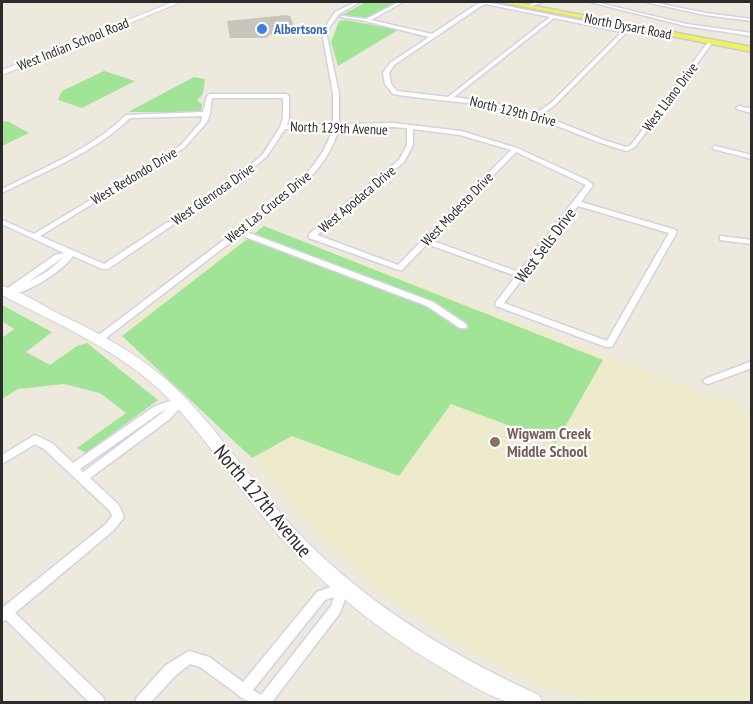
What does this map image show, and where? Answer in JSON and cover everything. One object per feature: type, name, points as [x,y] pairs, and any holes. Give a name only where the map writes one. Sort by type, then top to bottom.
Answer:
[{"type":"main road","name":"North Dysart Road","points":[[504,2],[531,3],[752,48]]},
{"type":"main road","name":"North Dysart Road","points":[[531,3],[711,42],[752,48]]},
{"type":"street","name":"West Indian School Road","points":[[2,74],[79,40],[178,2]]},
{"type":"street","points":[[338,17],[358,2]]},
{"type":"street","points":[[366,21],[400,2]]},
{"type":"street","points":[[592,2],[718,31],[752,35]]},
{"type":"street","points":[[648,2],[723,17],[752,20]]},
{"type":"street","points":[[338,17],[433,36],[479,5],[486,3],[625,31],[553,104],[537,116]]},
{"type":"street","points":[[451,97],[554,16]]},
{"type":"street","name":"West Las Cruces Drive","points":[[99,339],[301,183],[325,155],[336,128],[339,106],[324,32],[338,17]]},
{"type":"street","points":[[718,31],[723,17]]},
{"type":"street","points":[[726,32],[730,18]]},
{"type":"street","name":"North 129th Drive","points":[[433,36],[392,64],[386,73],[388,84],[394,93],[451,97],[506,107],[627,149]]},
{"type":"street","name":"West Llano Drive","points":[[627,149],[633,146],[711,42]]},
{"type":"street","name":"North 129th Avenue","points":[[210,96],[286,96]]},
{"type":"street","name":"West Redondo Drive","points":[[34,237],[182,147],[196,133],[207,114],[210,96]]},
{"type":"street","name":"West Glenrosa Drive","points":[[71,253],[105,267],[241,176],[265,155],[283,127],[286,118],[286,96]]},
{"type":"street","points":[[739,108],[752,111]]},
{"type":"street","points":[[2,191],[104,136],[121,125],[128,116],[207,114]]},
{"type":"street","name":"North 129th Avenue","points":[[283,127],[293,129],[410,128],[460,133],[515,149],[590,185]]},
{"type":"street","name":"West Apodaca Drive","points":[[399,268],[312,236],[402,161],[410,145],[410,128]]},
{"type":"street","points":[[715,148],[752,157]]},
{"type":"street","name":"West Modesto Drive","points":[[399,268],[515,149]]},
{"type":"street","name":"West Sells Drive","points":[[577,203],[673,232],[609,345],[499,304],[590,185]]},
{"type":"street","points":[[2,222],[71,253],[65,262],[26,287],[4,292]]},
{"type":"street","points":[[239,232],[430,304],[463,326]]},
{"type":"street","points":[[723,238],[752,242]]},
{"type":"street","points":[[425,242],[521,275]]},
{"type":"street","name":"North 127th Avenue","points":[[4,292],[99,339],[145,369],[180,402],[272,516],[300,547],[343,588],[389,624],[456,667],[532,702]]},
{"type":"street","points":[[708,381],[752,364]]},
{"type":"street","points":[[73,469],[158,409],[180,402]]},
{"type":"street","points":[[82,478],[167,416],[180,402]]},
{"type":"street","points":[[2,460],[35,439],[48,446],[115,508],[118,517],[110,527],[4,614],[98,702]]},
{"type":"street","points":[[243,692],[321,596],[343,588]]},
{"type":"street","points":[[264,702],[336,609],[343,588]]},
{"type":"street","points":[[142,702],[171,670],[189,657],[204,662],[259,702]]},
{"type":"shaded area","name":"Wigwam Creek Middle School","points":[[264,226],[717,398],[729,398],[737,406],[751,411],[751,702],[602,702],[572,697],[524,678],[445,635],[385,595],[324,540],[215,413],[129,341],[126,328],[242,239]]},
{"type":"green space","points":[[366,2],[396,2],[367,18],[342,15]]},
{"type":"green space","points":[[346,20],[398,30],[338,66],[331,42],[339,21]]},
{"type":"green space","points":[[104,71],[135,81],[82,108],[58,100],[62,91]]},
{"type":"green space","points":[[194,77],[205,79],[203,94],[197,100],[202,104],[201,112],[128,112]]},
{"type":"green space","points":[[2,121],[9,122],[29,133],[2,146]]},
{"type":"green space","points":[[264,226],[603,360],[556,443],[451,404],[399,476],[292,436],[252,458],[122,336]]},
{"type":"green space","points":[[2,305],[52,332],[26,352],[50,365],[77,346],[87,343],[158,400],[86,453],[77,448],[126,413],[100,393],[64,384],[18,389],[2,399],[2,338],[14,329],[2,321]]},
{"type":"building","name":"Albertsons","points":[[290,16],[297,33],[270,35],[266,38],[230,38],[227,21]]},
{"type":"place","name":"Albertsons","points":[[262,29]]},
{"type":"place","name":"Wigwam Creek Middle School","points":[[495,442]]}]
